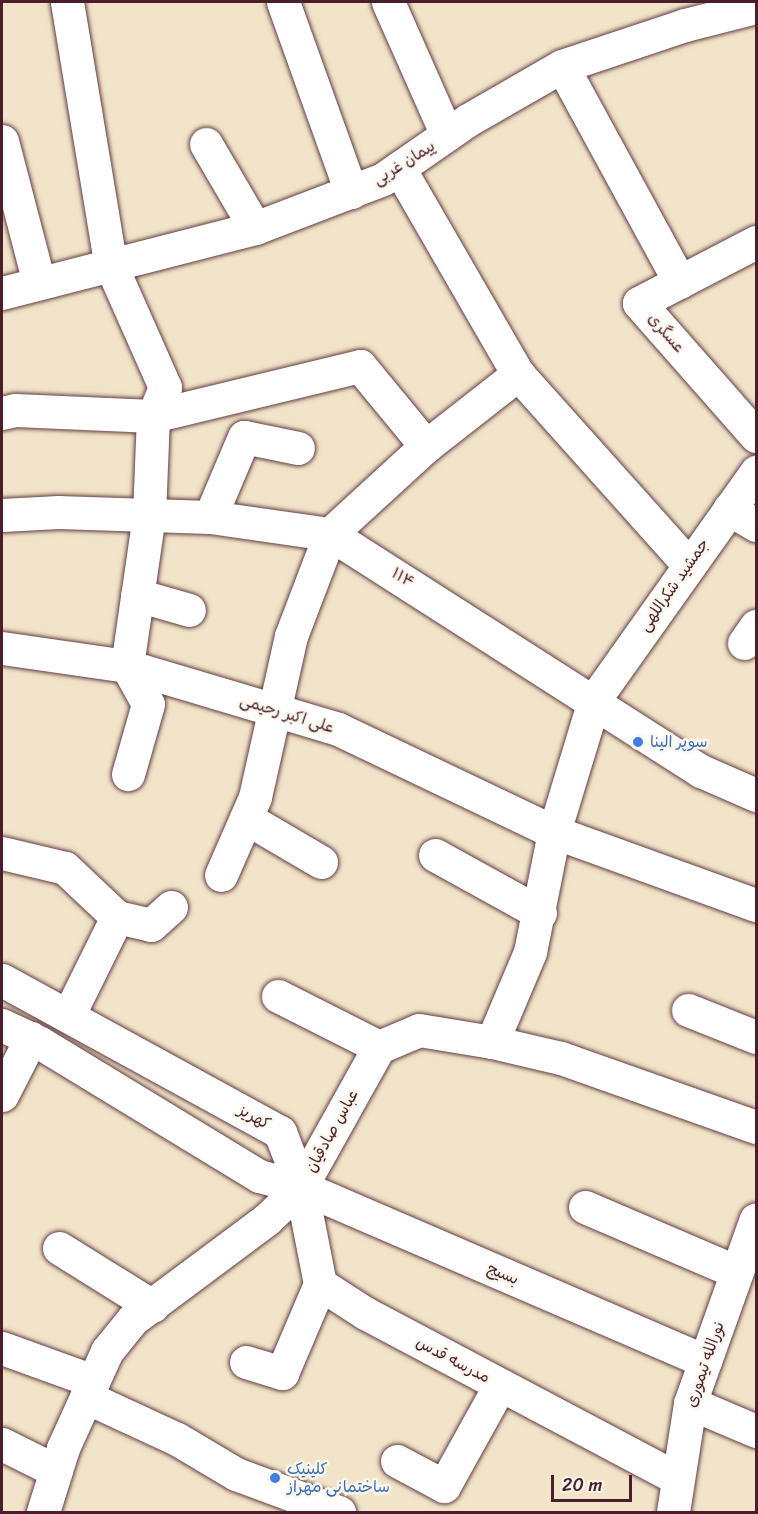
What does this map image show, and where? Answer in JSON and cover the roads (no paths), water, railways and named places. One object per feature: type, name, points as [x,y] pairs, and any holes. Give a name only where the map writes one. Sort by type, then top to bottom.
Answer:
[{"type":"street","points":[[67,2],[110,263],[165,387],[153,416],[149,515],[127,666],[148,704],[128,774]]},
{"type":"street","points":[[283,2],[351,192]]},
{"type":"street","points":[[388,2],[447,135]]},
{"type":"street","name":"پیمان غربی","points":[[2,293],[110,263],[255,228],[351,192],[384,179],[447,135],[562,66],[685,25],[756,7]]},
{"type":"street","points":[[562,66],[680,282]]},
{"type":"street","points":[[2,141],[6,178],[39,283]]},
{"type":"street","points":[[206,144],[255,228]]},
{"type":"street","points":[[399,168],[518,374],[689,565]]},
{"type":"street","name":"عسگری","points":[[756,242],[639,303],[756,436]]},
{"type":"street","points":[[2,413],[15,410],[153,416],[360,366],[426,446]]},
{"type":"street","points":[[221,875],[255,797],[291,636],[330,534],[426,446],[518,374]]},
{"type":"street","points":[[210,517],[244,437],[298,448]]},
{"type":"street","name":"جمشید شکراللهی","points":[[492,1042],[530,952],[540,912],[554,832],[594,700],[756,472]]},
{"type":"street","points":[[729,508],[756,525]]},
{"type":"street","name":"۱۱۴","points":[[2,515],[210,517],[330,534],[594,700],[701,771],[756,795]]},
{"type":"street","points":[[137,595],[189,610]]},
{"type":"street","name":"علی اکبر رحیمی","points":[[2,648],[127,666],[338,729],[554,832],[756,905]]},
{"type":"street","points":[[246,818],[321,862]]},
{"type":"street","points":[[2,853],[65,868],[117,917],[151,925],[171,908]]},
{"type":"street","points":[[435,855],[540,912]]},
{"type":"street","points":[[68,1016],[117,917]]},
{"type":"street","name":"کهریز","points":[[2,980],[280,1132],[301,1187]]},
{"type":"street","points":[[278,996],[379,1047],[419,1030],[492,1042],[561,1058],[756,1128]]},
{"type":"street","points":[[688,1010],[756,1037]]},
{"type":"street","points":[[2,1025],[32,1038],[259,1176],[301,1187],[320,1284],[282,1373],[246,1362]]},
{"type":"street","points":[[2,1095],[32,1038]]},
{"type":"street","name":"عباس صادقیان","points":[[43,1512],[56,1471],[107,1351],[133,1319],[267,1219],[301,1187],[379,1047]]},
{"type":"street","name":"بسیج","points":[[301,1187],[705,1361]]},
{"type":"street","points":[[585,1207],[737,1272]]},
{"type":"street","name":"نورالله تیموری","points":[[676,1503],[690,1403],[756,1219]]},
{"type":"street","points":[[59,1248],[152,1306]]},
{"type":"street","name":"مدرسه قدس","points":[[320,1284],[365,1313],[500,1385],[676,1503]]},
{"type":"street","points":[[2,1348],[89,1389],[236,1474],[339,1512]]},
{"type":"street","points":[[397,1461],[444,1486],[500,1385]]},
{"type":"street","points":[[690,1403],[756,1431]]},
{"type":"street","points":[[2,1444],[56,1471]]},
{"type":"place","name":"سوپر الینا","points":[[638,742]]},
{"type":"place","name":"کلینیک ساختمانی مهراز","points":[[275,1478]]}]
